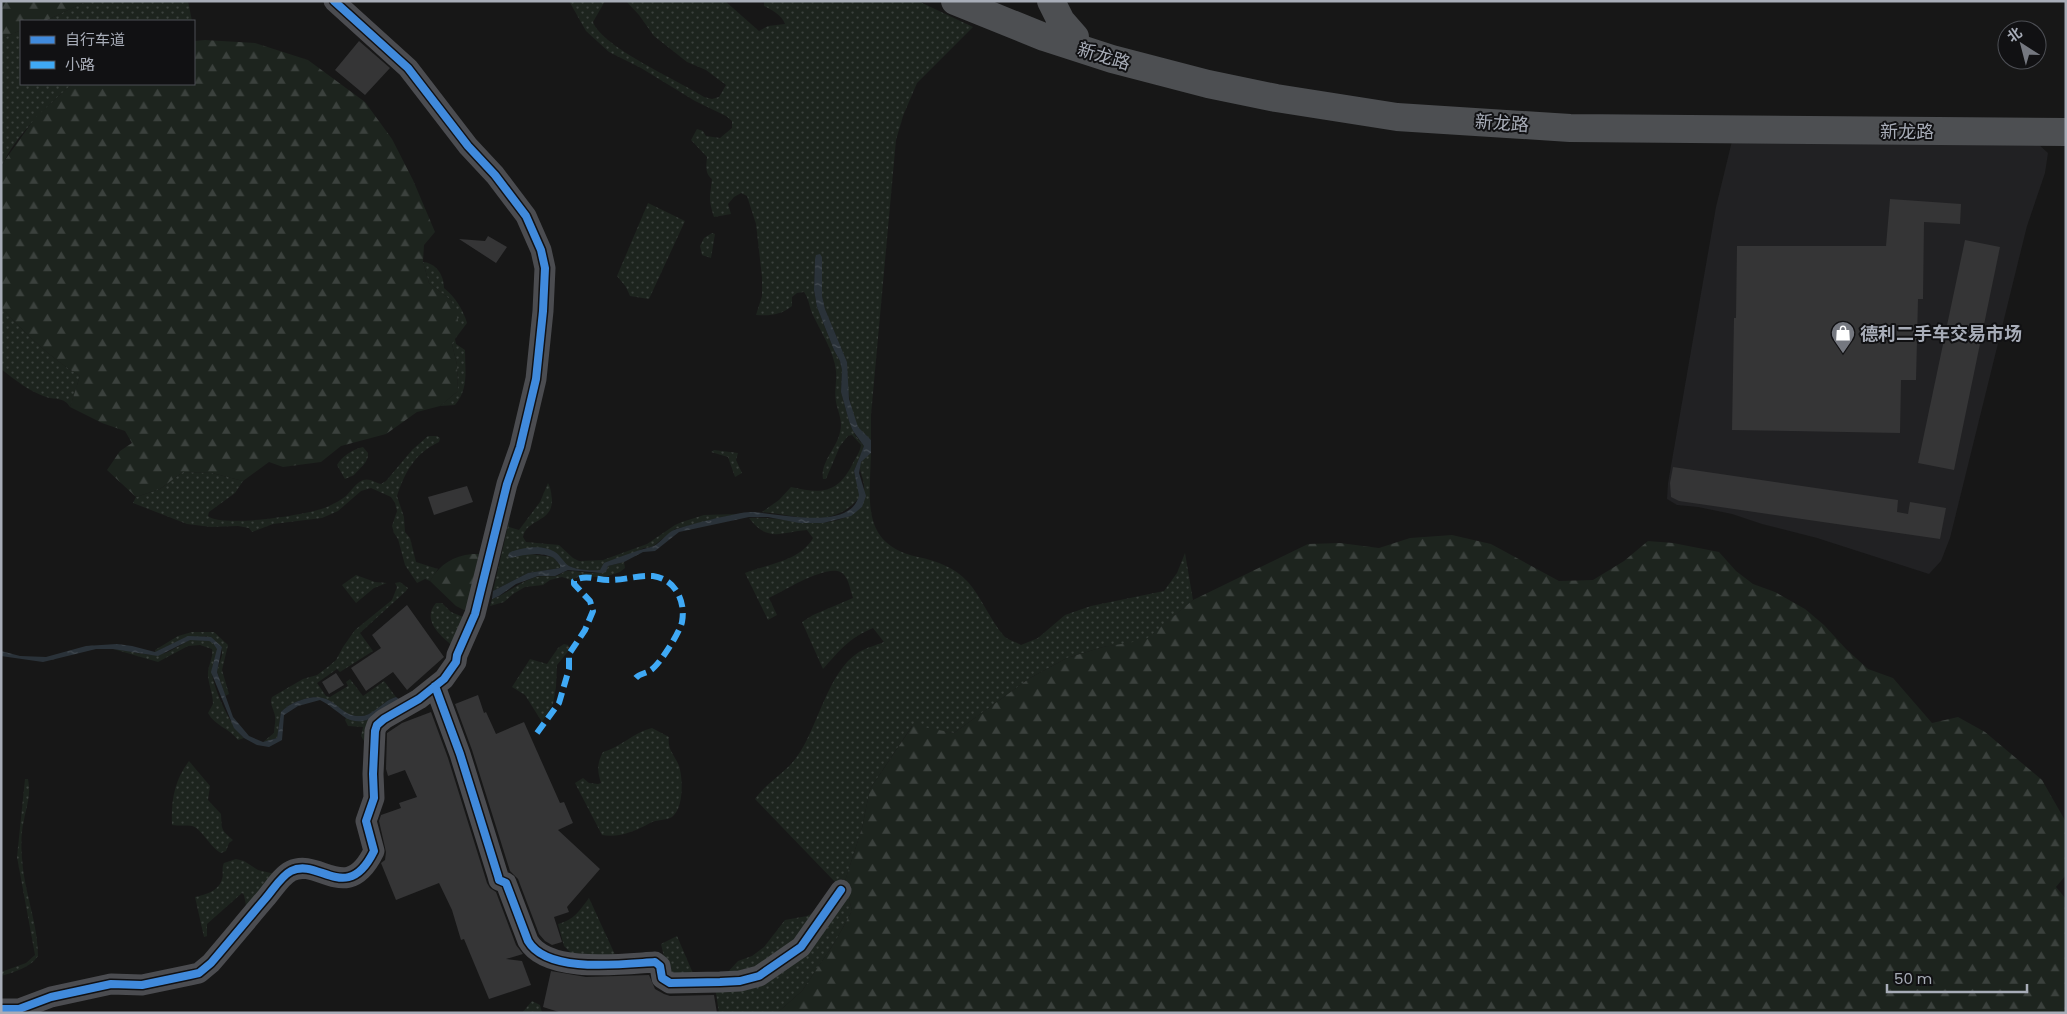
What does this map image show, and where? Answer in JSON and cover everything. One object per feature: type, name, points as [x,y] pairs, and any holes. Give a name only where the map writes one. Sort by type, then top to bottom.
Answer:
[{"type":"main road","points":[[1051,1],[1062,21],[1075,37]]},
{"type":"main road","name":"新龙路","points":[[973,3],[1112,51],[1210,77],[1278,91],[1400,109],[1562,119],[1745,124],[2066,124]]},
{"type":"main road","name":"新龙路","points":[[973,3],[1044,37],[1112,59],[1198,81],[1276,98],[1397,117],[1570,128],[2066,132]]},
{"type":"street","points":[[1,1009],[19,1009],[51,997],[111,984],[142,985],[199,973],[211,963],[279,882],[292,871],[307,869],[329,877],[348,878],[364,868],[374,851],[366,821],[374,798],[374,730],[384,719],[444,679],[456,662],[457,654],[474,614],[507,484],[520,447],[536,379],[545,268],[541,250],[526,216],[495,175],[468,146],[408,68],[334,1]]},
{"type":"street","points":[[435,686],[460,754],[498,876],[506,884],[528,941],[532,948],[541,955],[562,961],[598,965],[655,962],[660,966],[662,978],[670,983],[740,981],[759,976],[801,947],[840,890]]},
{"type":"shaded area","name":"德利二手车交易市场","points":[[1732,141],[2036,142],[2048,153],[2045,173],[2027,226],[1950,538],[1941,561],[1929,574],[1817,538],[1732,514],[1677,505],[1667,499],[1668,483],[1716,207]]},
{"type":"green space","points":[[1,1],[87,1],[47,20],[20,20],[20,30],[1,39]]},
{"type":"green space","points":[[87,1],[188,1],[192,20],[47,20]]},
{"type":"green space","points":[[569,1],[605,1],[593,22],[600,32],[611,42],[642,63],[704,97],[712,99],[719,97],[726,85],[706,70],[687,62],[654,36],[626,1],[725,1],[759,31],[768,26],[785,24],[779,15],[764,6],[764,1],[918,1],[973,27],[917,83],[903,116],[896,140],[871,415],[871,440],[857,427],[852,411],[848,391],[847,362],[825,309],[822,296],[821,263],[815,258],[814,290],[817,307],[840,361],[842,370],[841,392],[849,421],[855,435],[864,446],[854,471],[859,498],[849,508],[837,514],[814,518],[762,512],[779,500],[791,487],[820,491],[835,486],[847,473],[861,445],[852,435],[848,436],[840,446],[826,479],[823,479],[826,461],[841,428],[841,420],[835,398],[836,371],[830,349],[804,292],[797,293],[792,297],[792,306],[784,311],[771,315],[756,315],[762,296],[762,277],[756,224],[747,196],[741,193],[734,197],[728,204],[731,214],[714,217],[710,198],[712,179],[707,172],[707,157],[691,140],[697,129],[703,131],[706,136],[720,138],[732,128],[732,121],[641,68],[609,52],[586,31]]},
{"type":"green space","points":[[20,30],[20,85],[71,85],[23,133],[14,144],[1,168],[1,39]]},
{"type":"green space","points":[[195,41],[255,43],[308,60],[365,102],[392,139],[413,180],[435,232],[424,245],[423,262],[429,283],[452,301],[460,327],[452,344],[457,365],[458,391],[440,406],[417,412],[386,434],[341,446],[321,462],[283,467],[269,462],[243,481],[212,473],[183,472],[160,489],[136,497],[107,470],[120,451],[132,443],[125,431],[102,423],[70,407],[80,376],[38,344],[1,307],[1,168],[35,118],[71,85],[195,85]]},
{"type":"green space","points":[[648,203],[685,221],[649,299],[630,296],[626,287],[617,276]]},
{"type":"green space","points":[[712,233],[715,234],[711,258],[702,255],[700,246],[704,238]]},
{"type":"green space","points":[[423,262],[435,267],[441,274],[444,288],[458,304],[467,323],[455,339],[456,344],[465,350],[466,372],[462,392],[455,405],[440,406],[458,391],[457,365],[452,344],[452,301],[429,283]]},
{"type":"green space","points":[[1,307],[38,344],[80,376],[70,407],[62,400],[46,397],[34,392],[1,369]]},
{"type":"green space","points":[[428,436],[437,436],[440,438],[439,442],[423,452],[412,464],[407,471],[397,496],[404,517],[405,532],[410,538],[416,562],[438,569],[430,581],[425,579],[417,583],[405,565],[398,539],[392,526],[397,511],[395,503],[391,497],[371,488],[361,491],[338,511],[322,518],[273,524],[252,532],[249,528],[238,526],[211,527],[187,524],[133,503],[136,497],[160,489],[183,472],[212,473],[243,481],[235,493],[209,512],[208,516],[216,519],[230,521],[267,519],[319,510],[346,496],[363,480],[370,480],[381,484],[386,481],[412,450]]},
{"type":"green space","points":[[363,447],[368,453],[366,462],[354,475],[345,479],[337,465],[348,453]]},
{"type":"green space","points":[[714,450],[738,453],[736,460],[742,473],[735,477],[728,457],[711,452]]},
{"type":"green space","points":[[871,453],[870,504],[872,518],[877,531],[886,542],[899,551],[938,563],[963,577],[973,588],[1004,636],[1021,645],[1038,638],[1065,615],[1091,606],[1164,591],[1177,573],[1185,553],[1193,600],[1145,641],[1103,647],[1067,658],[1030,678],[954,733],[912,726],[870,789],[862,828],[845,881],[842,879],[836,883],[755,799],[796,758],[811,732],[831,687],[848,661],[859,652],[884,642],[873,628],[851,641],[823,669],[802,622],[813,615],[853,598],[846,578],[842,573],[835,571],[817,575],[795,584],[769,598],[777,615],[768,620],[745,573],[792,557],[807,546],[813,538],[807,530],[782,534],[762,531],[749,518],[820,523],[848,516],[862,507],[864,489],[860,465]]},
{"type":"green space","points":[[548,483],[552,499],[551,507],[544,517],[529,526],[523,537],[526,542],[559,545],[579,561],[603,560],[647,544],[675,525],[704,515],[736,514],[675,529],[652,547],[644,548],[625,557],[608,562],[600,570],[586,570],[566,565],[555,553],[548,549],[517,550],[521,555],[530,554],[553,557],[561,566],[560,568],[528,573],[493,591],[510,517],[509,527],[519,530],[540,502]]},
{"type":"green space","points":[[1452,535],[1491,544],[1559,581],[1593,580],[1624,561],[1648,541],[1673,543],[1719,552],[1736,571],[1753,584],[1775,592],[1805,609],[1824,625],[1868,669],[1893,678],[1932,723],[1958,717],[1985,732],[2042,780],[2066,822],[2066,875],[2056,887],[2066,899],[2066,1013],[777,1013],[802,991],[835,942],[852,911],[845,881],[862,828],[870,789],[913,725],[954,733],[1030,678],[1067,658],[1103,647],[1145,640],[1193,600],[1308,544],[1340,543],[1379,548],[1410,538]]},
{"type":"green space","points":[[472,554],[479,554],[466,611],[456,606],[430,581],[438,570],[448,562]]},
{"type":"green space","points":[[624,562],[625,568],[608,576],[595,577],[583,575],[571,580],[562,577],[550,580],[543,585],[525,587],[504,602],[490,606],[492,599],[536,577],[556,576],[568,571],[597,573],[607,569],[608,566]]},
{"type":"green space","points":[[356,575],[375,582],[387,583],[374,588],[356,603],[342,585]]},
{"type":"green space","points":[[400,582],[408,588],[406,591],[360,633],[373,651],[340,672],[337,669],[317,683],[326,696],[330,697],[348,686],[346,682],[350,679],[363,696],[384,681],[396,697],[371,713],[362,716],[347,713],[323,698],[304,699],[286,707],[281,712],[277,738],[263,742],[274,733],[275,718],[271,704],[272,697],[303,679],[317,675],[336,660],[355,630],[392,600],[397,587],[395,583]]},
{"type":"green space","points":[[436,603],[442,603],[451,612],[463,617],[453,646],[434,627],[431,615]]},
{"type":"green space","points":[[192,632],[214,632],[228,645],[222,670],[229,694],[225,696],[217,671],[222,655],[222,647],[206,636],[170,645],[155,652],[155,650],[178,636]]},
{"type":"green space","points":[[190,640],[208,641],[216,646],[217,653],[212,673],[213,680],[224,708],[234,726],[244,738],[238,740],[214,721],[208,713],[213,704],[208,676],[212,649],[200,645],[188,646],[158,662],[113,649],[159,654],[168,652]]},
{"type":"green space","points":[[564,644],[568,645],[570,649],[557,665],[553,704],[542,722],[525,695],[512,687],[530,659],[547,664],[558,648]]},
{"type":"green space","points":[[346,718],[363,721],[372,718],[364,741],[361,736],[363,727],[348,726]]},
{"type":"green space","points":[[652,728],[669,737],[670,749],[679,766],[682,793],[679,807],[670,818],[615,836],[602,835],[575,783],[583,778],[589,783],[601,783],[598,767],[603,752]]},
{"type":"green space","points":[[189,761],[210,786],[208,800],[221,814],[222,829],[233,840],[229,843],[226,851],[221,853],[195,827],[172,825],[174,791]]},
{"type":"green space","points":[[25,779],[28,779],[29,790],[22,829],[22,858],[25,883],[36,932],[38,956],[26,967],[1,976],[1,972],[26,963],[35,955],[17,857]]},
{"type":"green space","points":[[236,859],[244,861],[258,870],[275,874],[247,911],[242,893],[207,924],[207,936],[204,937],[195,897],[207,894],[218,887],[223,877],[224,863]]},
{"type":"green space","points":[[845,881],[852,911],[835,942],[802,991],[777,1013],[719,1013],[715,987],[759,981]]},
{"type":"green space","points":[[589,898],[617,959],[571,953],[564,946],[558,924],[572,917]]},
{"type":"green space","points":[[816,911],[812,919],[774,961],[726,974],[738,961],[752,956],[764,947],[785,920],[807,916]]},
{"type":"green space","points":[[677,936],[695,978],[674,976],[665,961],[661,944]]},
{"type":"green space","points":[[532,1001],[540,1005],[542,1013],[522,1013]]},
{"type":"water","points":[[820,254],[822,257],[822,296],[825,309],[847,362],[849,399],[858,427],[871,440],[871,453],[861,462],[859,473],[866,496],[862,507],[851,516],[823,523],[799,523],[768,517],[749,517],[679,532],[655,551],[643,552],[624,562],[608,566],[606,572],[568,570],[555,576],[538,576],[516,584],[492,599],[493,591],[528,573],[560,568],[555,559],[547,555],[531,554],[510,558],[508,556],[509,553],[519,549],[545,548],[559,555],[569,566],[584,570],[600,570],[604,563],[654,546],[672,531],[735,514],[750,512],[793,517],[828,517],[842,514],[853,507],[859,495],[854,471],[864,446],[853,431],[849,421],[841,392],[842,370],[840,361],[817,307],[814,290],[815,259],[816,255]]},
{"type":"water","points":[[188,636],[211,637],[222,647],[217,672],[233,717],[249,736],[263,742],[277,738],[281,712],[286,707],[304,699],[323,698],[347,713],[362,716],[371,713],[387,701],[396,697],[399,699],[381,713],[368,720],[361,721],[353,721],[346,718],[320,700],[298,706],[284,715],[282,740],[269,747],[257,745],[244,738],[234,728],[211,672],[217,649],[209,641],[190,640],[158,656],[113,649],[96,649],[43,662],[1,656],[1,651],[20,656],[46,657],[86,646],[117,644],[155,652]]},
{"type":"building","points":[[359,41],[390,68],[365,95],[335,70]]},
{"type":"building","points":[[1890,199],[1961,204],[1960,224],[1924,222],[1923,299],[1918,299],[1916,380],[1901,380],[1900,433],[1732,430],[1737,246],[1886,246]]},
{"type":"building","points":[[488,236],[507,247],[496,263],[459,239],[485,241]]},
{"type":"building","points":[[1965,240],[2000,247],[1954,470],[1918,463]]},
{"type":"building","points":[[1673,467],[1898,500],[1897,512],[1908,514],[1910,502],[1946,508],[1940,539],[1679,501],[1671,497],[1670,483]]},
{"type":"building","points":[[467,486],[473,502],[434,515],[428,497]]},
{"type":"building","points":[[407,605],[444,657],[407,690],[393,672],[366,691],[351,668],[381,648],[372,635]]},
{"type":"building","points":[[336,673],[344,685],[329,694],[322,682]]},
{"type":"building","points":[[478,695],[484,713],[486,712],[496,734],[524,722],[560,803],[564,802],[573,823],[558,830],[600,869],[567,907],[569,912],[554,917],[562,942],[552,945],[539,934],[518,879],[510,871],[472,750],[455,704]]},
{"type":"building","points":[[431,712],[448,758],[487,883],[496,892],[516,945],[523,954],[506,959],[522,961],[531,985],[489,999],[464,939],[461,940],[452,910],[439,883],[396,900],[381,863],[385,860],[386,852],[379,821],[381,815],[401,808],[399,803],[417,797],[405,770],[388,776],[386,769],[387,733],[402,723]]},
{"type":"building","points":[[551,971],[586,977],[649,975],[655,989],[670,996],[714,995],[717,1013],[562,1013],[543,1007]]},
{"type":"marked path","points":[[537,733],[559,703],[569,669],[569,654],[585,630],[593,611],[590,601],[574,584],[574,581],[587,577],[611,580],[653,576],[661,578],[673,586],[677,592],[683,614],[678,633],[655,667],[635,679]]},
{"type":"cycle path","points":[[1,1009],[19,1009],[51,997],[111,984],[142,985],[199,973],[211,963],[287,873],[301,868],[343,878],[354,875],[364,867],[374,851],[366,821],[374,798],[373,774],[375,731],[377,725],[419,699],[444,679],[456,662],[457,655],[475,614],[507,484],[520,447],[536,379],[545,268],[541,250],[526,216],[495,175],[468,146],[408,68],[334,1]]},
{"type":"cycle path","points":[[435,686],[460,754],[499,880],[506,883],[528,941],[538,951],[551,958],[568,963],[586,965],[655,962],[660,966],[662,978],[670,983],[740,981],[759,976],[801,947],[841,890]]},
{"type":"place","name":"德利二手车交易市场","points":[[1843,354]]}]
